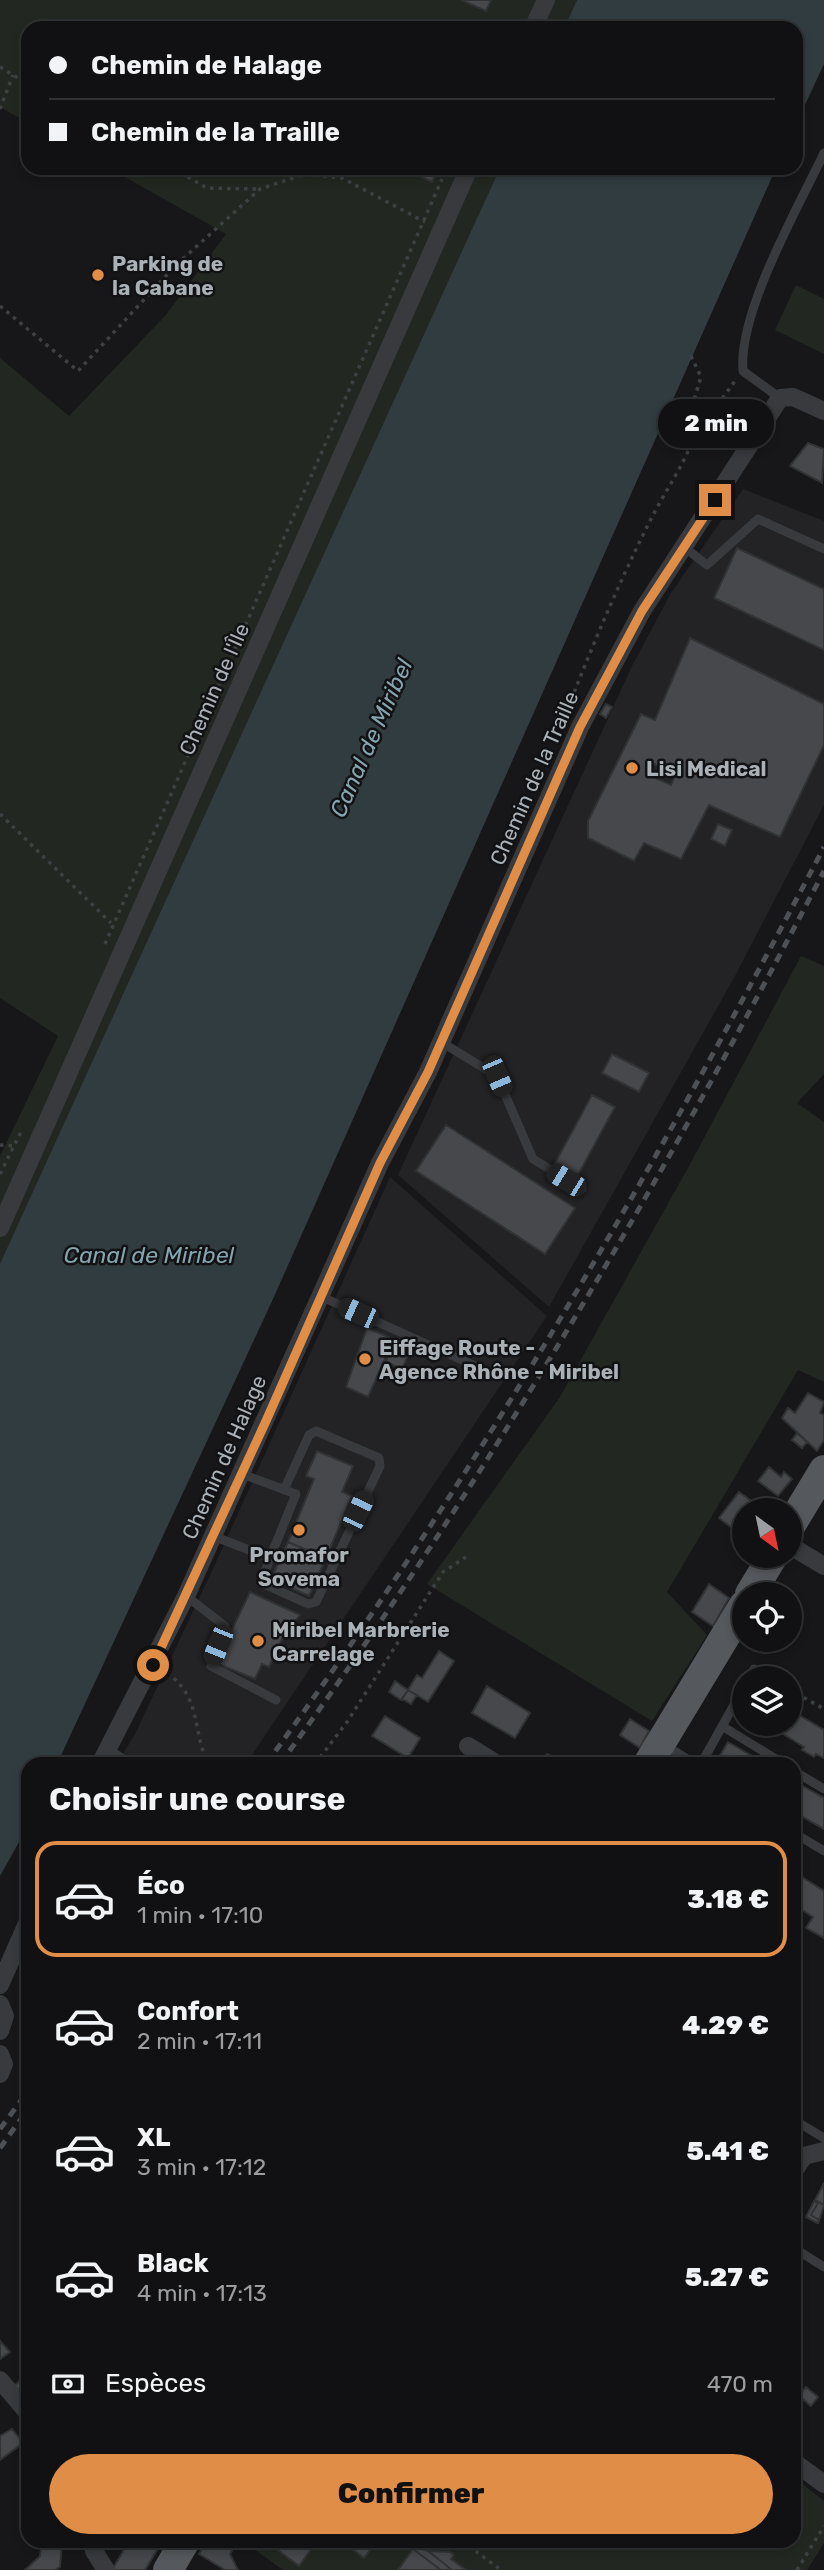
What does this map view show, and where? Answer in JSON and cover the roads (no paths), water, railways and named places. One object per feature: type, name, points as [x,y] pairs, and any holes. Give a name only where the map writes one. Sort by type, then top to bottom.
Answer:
[{"type":"main road","points":[[802,1506],[824,1470]]},
{"type":"main road","points":[[654,1753],[732,1625]]},
{"type":"main road","points":[[168,2570],[181,2548]]},
{"type":"street","points":[[536,21],[546,0]]},
{"type":"street","name":"Chemin de l'Île","points":[[0,1228],[466,175]]},
{"type":"street","points":[[780,398],[793,397],[824,411]]},
{"type":"street","name":"Chemin de la Traille","points":[[380,1163],[441,1042],[580,727],[642,611],[780,398]]},
{"type":"street","name":"Chemin de Halage","points":[[117,1757],[153,1665],[242,1474],[380,1163]]},
{"type":"street","points":[[802,1553],[824,1566]]},
{"type":"street","points":[[468,1745],[486,1757]]},
{"type":"street","points":[[0,1985],[21,1949]]},
{"type":"street","points":[[0,2004],[5,2016],[0,2032]]},
{"type":"street","points":[[0,2054],[4,2064],[0,2074]]},
{"type":"street","points":[[801,2160],[804,2156],[824,2151]]},
{"type":"street","points":[[0,2380],[21,2405]]},
{"type":"street","points":[[801,2467],[824,2484]]},
{"type":"street","points":[[94,2548],[106,2570]]},
{"type":"lane","points":[[780,398],[743,371],[741,351],[764,283],[824,152]]},
{"type":"lane","points":[[684,547],[707,565],[758,519],[824,549]]},
{"type":"lane","points":[[441,1042],[497,1076],[533,1159],[582,1189]]},
{"type":"lane","points":[[320,1296],[473,1365]]},
{"type":"lane","points":[[242,1474],[284,1490],[296,1494],[263,1578],[266,1585],[308,1604],[316,1602],[380,1466],[379,1458],[316,1431],[309,1435],[284,1490]]},
{"type":"lane","points":[[213,1536],[270,1558]]},
{"type":"lane","points":[[186,1596],[225,1626],[211,1666],[276,1700]]},
{"type":"lane","points":[[702,1757],[732,1708]]},
{"type":"lane","points":[[722,1726],[772,1757]]},
{"type":"lane","points":[[801,1775],[824,1789]]},
{"type":"lane","points":[[801,1837],[824,1851]]},
{"type":"lane","points":[[801,2124],[824,2138]]},
{"type":"lane","points":[[801,2252],[824,2267]]},
{"type":"water","points":[[577,0],[824,0],[824,64],[803,109],[803,21],[567,21]]},
{"type":"water","name":"Canal de Miribel","points":[[497,175],[773,175],[273,1299],[60,1757],[21,1757],[21,1838],[0,1876],[0,1264]]},
{"type":"railway","points":[[271,1757],[419,1543],[562,1316],[696,1083],[824,847]]},
{"type":"railway","points":[[285,1757],[429,1549],[568,1328],[700,1101],[824,871]]},
{"type":"railway","points":[[0,2129],[21,2100]]},
{"type":"railway","points":[[0,2148],[21,2119]]},
{"type":"place","name":"Parking de la Cabane","points":[[98,275]]},
{"type":"place","name":"Lisi Medical","points":[[632,768]]},
{"type":"place","name":"Eiffage Route - Agence Rhône - Miribel","points":[[365,1359]]},
{"type":"place","name":"Promafor Sovema","points":[[299,1530]]},
{"type":"place","name":"Miribel Marbrerie Carrelage","points":[[258,1641]]}]
